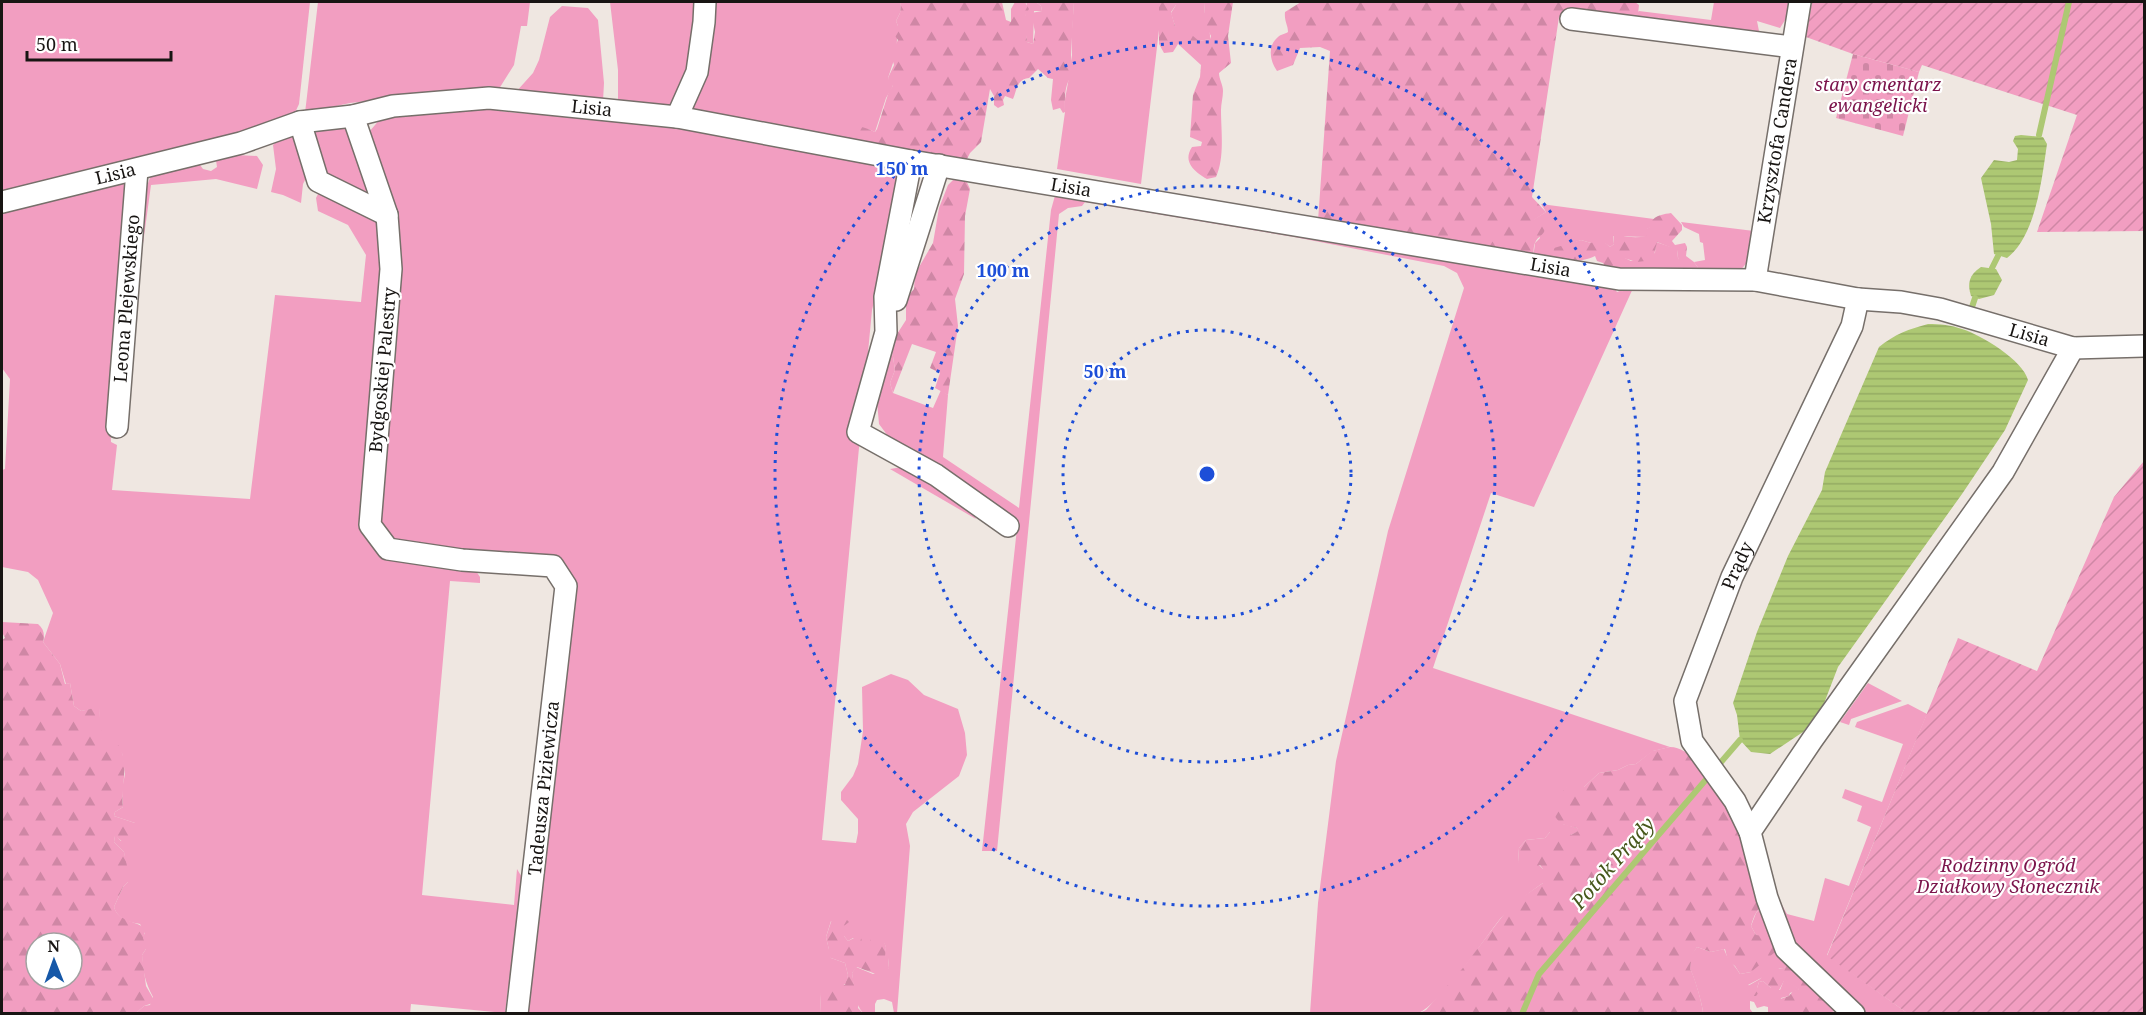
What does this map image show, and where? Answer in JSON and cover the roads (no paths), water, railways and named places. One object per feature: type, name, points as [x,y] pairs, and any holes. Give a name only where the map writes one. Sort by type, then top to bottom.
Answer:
[{"type":"street","points":[[677,117],[697,72],[705,2]]},
{"type":"street","name":"Krzysztofa Candera","points":[[1755,280],[1800,2]]},
{"type":"street","points":[[1572,19],[1792,47]]},
{"type":"street","name":"Lisia","points":[[2,202],[240,143],[300,122],[353,116],[393,106],[489,98],[677,117],[911,161],[1619,279],[1755,280],[1858,299],[1900,302],[1940,309],[2073,348],[2145,345]]},
{"type":"street","name":"Bydgoskiej Palestry","points":[[353,116],[387,215],[391,269],[370,525],[388,549],[462,560],[553,566]]},
{"type":"street","points":[[300,122],[318,181],[387,215]]},
{"type":"street","points":[[886,332],[885,297],[911,161]]},
{"type":"street","points":[[939,165],[886,332],[858,432],[936,475],[1008,525]]},
{"type":"street","name":"Leona Plejewskiego","points":[[117,427],[138,170]]},
{"type":"street","name":"Prądy","points":[[1854,1014],[1786,949],[1767,898],[1750,832],[1735,801],[1692,741],[1685,701],[1732,577],[1852,326],[1858,299]]},
{"type":"street","points":[[1750,832],[1812,740],[2003,472],[2073,348]]},
{"type":"street","name":"Tadeusza Piziewicza","points":[[518,1014],[566,586],[553,566]]},
{"type":"waterway","name":"Potok Prądy","points":[[2039,135],[2069,2]]},
{"type":"waterway","points":[[1992,268],[1998,256]]},
{"type":"waterway","name":"Potok Prądy","points":[[1972,307],[1975,298]]},
{"type":"waterway","name":"Potok Prądy","points":[[1522,1014],[1539,974],[1740,740]]},
{"type":"park label","name":"stary cmentarz ewangelicki","points":[[1878,95]]},
{"type":"park label","name":"Rodzinny Ogród Działkowy Słonecznik","points":[[2008,876]]}]
